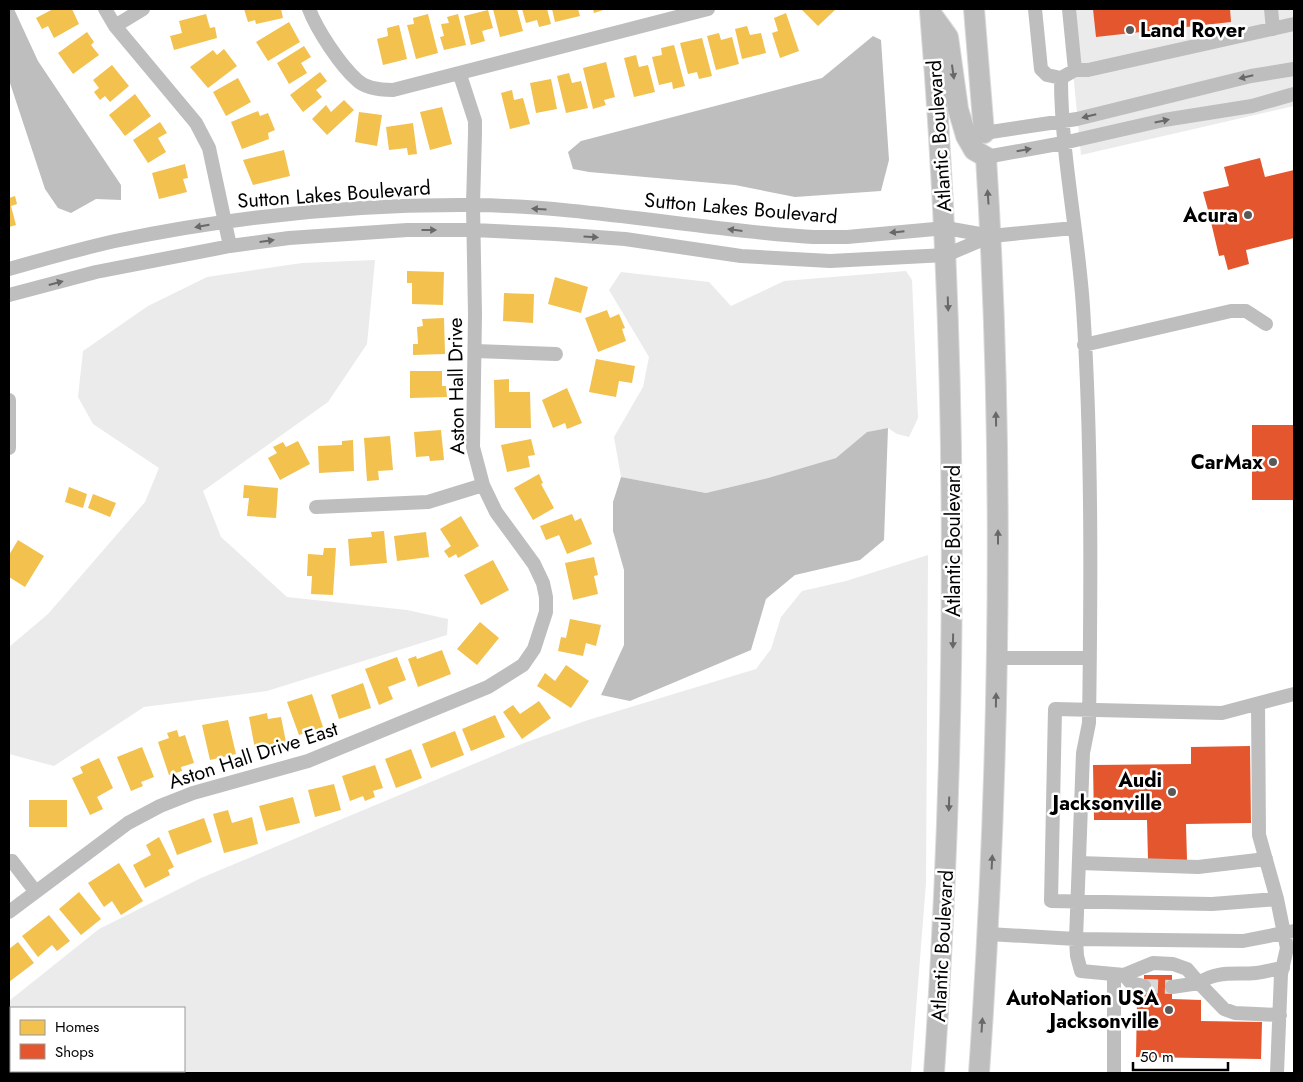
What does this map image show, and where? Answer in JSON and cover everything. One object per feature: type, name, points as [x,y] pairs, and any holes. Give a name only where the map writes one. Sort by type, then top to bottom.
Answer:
[{"type":"highway","points":[[966,9],[976,33]]},
{"type":"highway","points":[[974,9],[984,132]]},
{"type":"highway","points":[[930,10],[948,37],[958,109],[966,136],[974,150],[986,157],[990,236],[997,491],[997,658],[988,934],[979,1073]]},
{"type":"highway","name":"Atlantic Boulevard","points":[[930,10],[946,228],[953,492],[953,638],[948,845],[934,1073]]},
{"type":"street","points":[[104,9],[115,26],[196,123],[209,148],[230,246]]},
{"type":"street","points":[[115,26],[143,9]]},
{"type":"street","points":[[309,9],[313,19],[357,81],[370,88],[380,90],[402,89],[460,75],[708,9]]},
{"type":"street","points":[[1035,9],[1041,69],[1047,75],[1061,78],[1075,70],[1088,70],[1294,24]]},
{"type":"street","points":[[1069,9],[1075,70]]},
{"type":"street","points":[[1271,9],[1273,29]]},
{"type":"street","points":[[984,132],[1061,122],[1251,76],[1294,69]]},
{"type":"street","name":"Aston Hall Drive","points":[[460,75],[474,121],[473,447],[483,485],[496,512],[534,564],[543,583],[546,597],[546,612],[539,637]]},
{"type":"street","points":[[1061,78],[1061,122],[1074,228],[1084,345],[1090,522],[1090,723],[1083,753],[1076,939],[1077,956],[1081,971],[1119,975],[1153,964],[1173,964],[1187,969],[1224,1009],[1235,1013],[1280,1015]]},
{"type":"street","points":[[986,157],[1063,143],[1164,120],[1252,106],[1294,94]]},
{"type":"street","name":"Sutton Lakes Boulevard","points":[[9,269],[115,241],[224,222],[354,209],[473,205],[549,210],[773,234],[822,237],[847,237],[946,228],[990,236]]},
{"type":"street","points":[[693,250],[694,225]]},
{"type":"street","points":[[990,236],[1074,228]]},
{"type":"street","name":"Sutton Lakes Boulevard","points":[[9,295],[96,272],[230,246],[289,238],[353,234],[474,230],[625,239],[741,256],[830,261],[946,255],[990,236]]},
{"type":"street","points":[[1084,345],[1231,311],[1246,311],[1266,324]]},
{"type":"street","points":[[474,351],[556,354]]},
{"type":"street","points":[[9,400],[9,448]]},
{"type":"street","points":[[316,507],[428,502],[483,485]]},
{"type":"street","name":"Aston Hall Drive East","points":[[9,912],[128,823],[160,806],[193,793],[308,761],[488,687],[523,665],[539,637]]},
{"type":"street","points":[[997,658],[1090,658]]},
{"type":"street","points":[[1277,899],[1212,904],[1051,901],[1055,710],[1222,714],[1294,694]]},
{"type":"street","points":[[1258,704],[1259,835],[1277,899],[1290,932],[1283,968],[1277,1073]]},
{"type":"street","points":[[1079,863],[1198,867],[1266,859]]},
{"type":"street","points":[[12,861],[35,891]]},
{"type":"street","points":[[988,934],[1076,939],[1243,941],[1290,932]]},
{"type":"street","points":[[1172,987],[1199,983],[1207,977],[1219,974],[1256,973],[1283,968]]},
{"type":"street","points":[[1119,975],[1131,983],[1144,986]]},
{"type":"street","points":[[1114,1073],[1119,975]]},
{"type":"shaded area","points":[[9,9],[14,9],[38,61],[121,185],[121,200],[96,199],[71,213],[58,208],[45,189],[9,80]]},
{"type":"shaded area","points":[[1067,9],[1294,9],[1294,106],[1081,155]]},
{"type":"shaded area","points":[[873,36],[881,40],[889,160],[881,191],[795,197],[735,185],[573,169],[568,152],[581,141],[822,78]]},
{"type":"shaded area","points":[[375,260],[367,344],[328,402],[203,491],[221,537],[287,597],[407,610],[448,619],[447,635],[267,691],[144,707],[54,766],[9,754],[9,647],[48,614],[145,502],[159,468],[93,424],[78,397],[83,351],[148,306],[207,277],[302,263]]},
{"type":"shaded area","points":[[906,271],[912,280],[918,418],[909,437],[897,434],[888,428],[867,432],[836,458],[768,478],[706,493],[621,477],[614,437],[643,387],[649,357],[609,290],[621,272],[709,282],[731,306],[784,281]]},
{"type":"shaded area","points":[[888,428],[884,540],[860,560],[795,575],[766,599],[751,650],[630,701],[601,695],[624,645],[624,570],[613,531],[613,502],[621,477],[706,493],[768,478],[836,458],[867,432]]},
{"type":"shaded area","points":[[928,555],[926,883],[911,1073],[9,1073],[9,1001],[99,929],[201,878],[524,743],[588,720],[756,669],[771,649],[781,617],[802,591],[846,581]]},
{"type":"building: Homes","points":[[53,9],[72,9],[79,24],[54,38],[48,26],[42,29],[36,18]]},
{"type":"building: Homes","points":[[244,9],[281,9],[283,18],[256,24],[255,20],[248,22]]},
{"type":"building: Homes","points":[[493,9],[517,9],[523,31],[500,37]]},
{"type":"building: Homes","points":[[522,9],[547,9],[551,24],[539,27],[537,20],[526,23]]},
{"type":"building: Homes","points":[[552,9],[578,9],[580,16],[555,22]]},
{"type":"building: Homes","points":[[593,9],[606,9],[594,13]]},
{"type":"building: Homes","points":[[801,9],[836,9],[818,26]]},
{"type":"building: Homes","points":[[488,10],[493,28],[482,31],[485,41],[471,45],[464,16]]},
{"type":"building: Homes","points":[[786,13],[799,51],[780,58],[772,33],[778,31],[774,18]]},
{"type":"building: Homes","points":[[206,14],[210,28],[215,27],[217,38],[174,50],[170,36],[182,33],[179,21]]},
{"type":"building: Homes","points":[[428,14],[438,53],[416,59],[407,25],[414,24],[413,18]]},
{"type":"building: Homes","points":[[458,14],[466,45],[444,50],[440,37],[444,36],[441,24],[449,23],[447,17]]},
{"type":"building: Homes","points":[[289,22],[300,42],[268,61],[256,42]]},
{"type":"building: Homes","points":[[399,25],[407,59],[383,65],[377,39],[388,36],[387,28]]},
{"type":"building: Homes","points":[[747,26],[750,35],[761,33],[766,53],[742,59],[735,29]]},
{"type":"building: Homes","points":[[87,32],[94,42],[91,45],[99,55],[73,74],[58,53]]},
{"type":"building: Homes","points":[[719,33],[721,40],[732,37],[739,64],[716,70],[707,36]]},
{"type":"building: Homes","points":[[702,38],[712,76],[699,79],[697,72],[688,74],[680,43]]},
{"type":"building: Homes","points":[[674,45],[685,86],[673,89],[672,82],[659,85],[652,57],[662,55],[661,48]]},
{"type":"building: Homes","points":[[304,46],[311,57],[301,63],[307,73],[289,84],[277,63]]},
{"type":"building: Homes","points":[[224,49],[237,66],[208,88],[190,67],[213,50],[217,55]]},
{"type":"building: Homes","points":[[636,55],[639,67],[648,65],[655,92],[634,97],[624,58]]},
{"type":"building: Homes","points":[[606,62],[615,97],[604,100],[606,105],[593,109],[583,68]]},
{"type":"building: Homes","points":[[112,65],[129,86],[110,102],[105,96],[100,100],[94,92],[99,88],[93,80]]},
{"type":"building: Homes","points":[[320,72],[327,81],[316,90],[322,97],[303,112],[290,95]]},
{"type":"building: Homes","points":[[569,73],[572,83],[581,81],[588,108],[566,113],[557,76]]},
{"type":"building: Homes","points":[[238,78],[251,102],[226,116],[213,92]]},
{"type":"building: Homes","points":[[551,79],[557,109],[536,113],[530,83]]},
{"type":"building: Homes","points":[[512,90],[514,100],[523,98],[530,124],[510,129],[501,93]]},
{"type":"building: Homes","points":[[135,94],[151,116],[125,136],[109,115]]},
{"type":"building: Homes","points":[[344,100],[354,110],[327,135],[312,119],[326,105],[331,112]]},
{"type":"building: Homes","points":[[442,107],[452,144],[430,150],[420,112]]},
{"type":"building: Homes","points":[[258,111],[260,116],[268,113],[275,130],[268,133],[269,139],[242,149],[231,122]]},
{"type":"building: Homes","points":[[359,112],[382,115],[377,146],[355,142]]},
{"type":"building: Homes","points":[[160,122],[167,133],[158,138],[166,152],[148,163],[133,140]]},
{"type":"building: Homes","points":[[413,123],[417,154],[408,155],[407,148],[389,150],[386,127]]},
{"type":"building: Homes","points":[[284,150],[290,176],[253,185],[243,160]]},
{"type":"building: Homes","points":[[185,164],[188,178],[183,179],[187,192],[159,199],[152,173]]},
{"type":"building: Homes","points":[[15,196],[17,204],[11,206],[16,225],[9,227],[9,198]]},
{"type":"building: Homes","points":[[407,271],[444,272],[443,305],[412,304],[412,283],[407,283]]},
{"type":"building: Homes","points":[[555,277],[588,287],[581,313],[548,304]]},
{"type":"building: Homes","points":[[504,293],[534,294],[533,323],[503,321]]},
{"type":"building: Homes","points":[[607,310],[610,318],[619,314],[625,328],[622,329],[626,341],[598,352],[585,318]]},
{"type":"building: Homes","points":[[444,318],[445,354],[413,355],[413,344],[418,344],[417,327],[423,326],[422,319]]},
{"type":"building: Homes","points":[[596,359],[635,366],[632,383],[619,381],[616,397],[589,392]]},
{"type":"building: Homes","points":[[410,371],[442,371],[442,386],[446,386],[447,397],[410,398]]},
{"type":"building: Homes","points":[[509,379],[509,392],[530,392],[531,428],[495,428],[494,380]]},
{"type":"building: Homes","points":[[567,388],[582,423],[567,429],[565,423],[553,428],[542,400]]},
{"type":"building: Homes","points":[[441,430],[444,460],[430,461],[429,456],[416,457],[414,432]]},
{"type":"building: Homes","points":[[390,436],[393,470],[378,471],[379,480],[367,481],[364,438]]},
{"type":"building: Homes","points":[[531,439],[535,455],[528,456],[530,467],[507,472],[501,445]]},
{"type":"building: Homes","points":[[353,440],[354,471],[319,473],[318,446],[342,445],[342,441]]},
{"type":"building: Homes","points":[[298,441],[310,464],[280,480],[268,458],[277,453],[273,447],[283,442],[286,447]]},
{"type":"building: Homes","points":[[539,474],[543,483],[541,484],[554,508],[533,520],[514,488]]},
{"type":"building: Homes","points":[[244,485],[278,488],[276,518],[247,516],[249,498],[243,498]]},
{"type":"building: Homes","points":[[69,487],[87,494],[83,508],[65,502]]},
{"type":"building: Homes","points":[[93,494],[116,503],[110,517],[88,508]]},
{"type":"building: Homes","points":[[572,514],[575,521],[581,518],[592,544],[567,554],[559,535],[546,540],[540,526]]},
{"type":"building: Homes","points":[[461,516],[479,546],[458,558],[456,554],[449,558],[444,551],[451,546],[440,529]]},
{"type":"building: Homes","points":[[384,531],[387,563],[350,566],[348,539],[372,537],[371,532]]},
{"type":"building: Homes","points":[[426,532],[429,557],[397,561],[394,536]]},
{"type":"building: Homes","points":[[18,540],[44,556],[25,587],[9,577],[9,555]]},
{"type":"building: Homes","points":[[324,548],[336,548],[333,595],[311,594],[312,576],[307,576],[308,554],[323,555]]},
{"type":"building: Homes","points":[[594,557],[598,575],[594,576],[598,594],[573,600],[565,563]]},
{"type":"building: Homes","points":[[493,560],[509,590],[481,605],[464,575]]},
{"type":"building: Homes","points":[[570,619],[601,625],[596,646],[586,643],[583,656],[558,651],[561,637],[566,638]]},
{"type":"building: Homes","points":[[480,622],[499,638],[477,665],[457,649]]},
{"type":"building: Homes","points":[[442,650],[451,674],[418,687],[408,659],[416,656],[417,659]]},
{"type":"building: Homes","points":[[397,657],[406,680],[388,687],[393,699],[379,705],[365,669]]},
{"type":"building: Homes","points":[[566,665],[589,681],[571,708],[537,686],[545,673],[555,681]]},
{"type":"building: Homes","points":[[363,683],[371,708],[339,719],[331,695]]},
{"type":"building: Homes","points":[[312,694],[323,727],[299,735],[287,702]]},
{"type":"building: Homes","points":[[539,701],[551,718],[522,739],[503,712],[513,705],[520,714]]},
{"type":"building: Homes","points":[[267,713],[268,719],[281,717],[286,742],[255,749],[249,717]]},
{"type":"building: Homes","points":[[495,715],[505,737],[471,751],[462,729]]},
{"type":"building: Homes","points":[[228,720],[236,754],[210,760],[202,725]]},
{"type":"building: Homes","points":[[177,730],[179,737],[185,735],[194,763],[181,767],[182,771],[169,775],[158,742],[169,738],[167,733]]},
{"type":"building: Homes","points":[[455,731],[464,755],[431,768],[422,744]]},
{"type":"building: Homes","points":[[142,747],[154,777],[141,782],[143,786],[131,791],[117,757]]},
{"type":"building: Homes","points":[[411,749],[422,778],[396,788],[385,759]]},
{"type":"building: Homes","points":[[99,758],[113,788],[97,797],[103,809],[90,815],[72,778],[83,773],[80,767]]},
{"type":"building: Homes","points":[[375,765],[383,788],[373,791],[375,797],[365,801],[363,796],[350,801],[342,776]]},
{"type":"building: Homes","points":[[334,784],[341,810],[315,817],[308,790]]},
{"type":"building: Homes","points":[[293,797],[300,823],[266,831],[259,806]]},
{"type":"building: Homes","points":[[29,800],[67,800],[67,827],[29,827]]},
{"type":"building: Homes","points":[[228,810],[232,823],[252,817],[258,844],[224,853],[213,814]]},
{"type":"building: Homes","points":[[204,818],[212,842],[177,855],[168,831]]},
{"type":"building: Homes","points":[[159,837],[174,867],[168,870],[170,875],[145,888],[133,865],[151,855],[146,845]]},
{"type":"building: Homes","points":[[119,863],[143,901],[121,915],[112,901],[104,907],[88,883]]},
{"type":"building: Homes","points":[[79,892],[101,919],[81,935],[59,909]]},
{"type":"building: Homes","points":[[49,915],[70,941],[57,951],[52,945],[38,957],[22,936]]},
{"type":"building: Homes","points":[[18,942],[34,963],[9,982],[9,949]]},
{"type":"building: Shops","name":"Land Rover","points":[[1093,9],[1230,9],[1231,22],[1096,37]]},
{"type":"building: Shops","name":"Acura","points":[[1260,158],[1265,177],[1294,170],[1294,238],[1246,250],[1249,264],[1228,270],[1224,255],[1219,256],[1210,218],[1204,220],[1201,211],[1208,210],[1203,192],[1229,186],[1224,167]]},
{"type":"building: Shops","name":"CarMax","points":[[1252,425],[1294,425],[1294,500],[1252,500]]},
{"type":"building: Shops","name":"Audi Jacksonville","points":[[1250,746],[1251,823],[1186,824],[1187,860],[1148,860],[1147,820],[1094,820],[1093,765],[1191,764],[1191,747]]},
{"type":"building: Shops","name":"AutoNation USA Jacksonville","points":[[1144,975],[1172,975],[1172,999],[1201,1000],[1201,1021],[1262,1022],[1261,1059],[1136,1057],[1137,999],[1144,999]]},
{"type":"tunnel","points":[[1144,986],[1172,987]]},
{"type":"place","name":"Land Rover","points":[[1130,30]]},
{"type":"place","name":"Acura","points":[[1248,215]]},
{"type":"place","name":"CarMax","points":[[1273,462]]},
{"type":"place","name":"Audi Jacksonville","points":[[1172,792]]},
{"type":"place","name":"AutoNation USA Jacksonville","points":[[1169,1010]]}]
